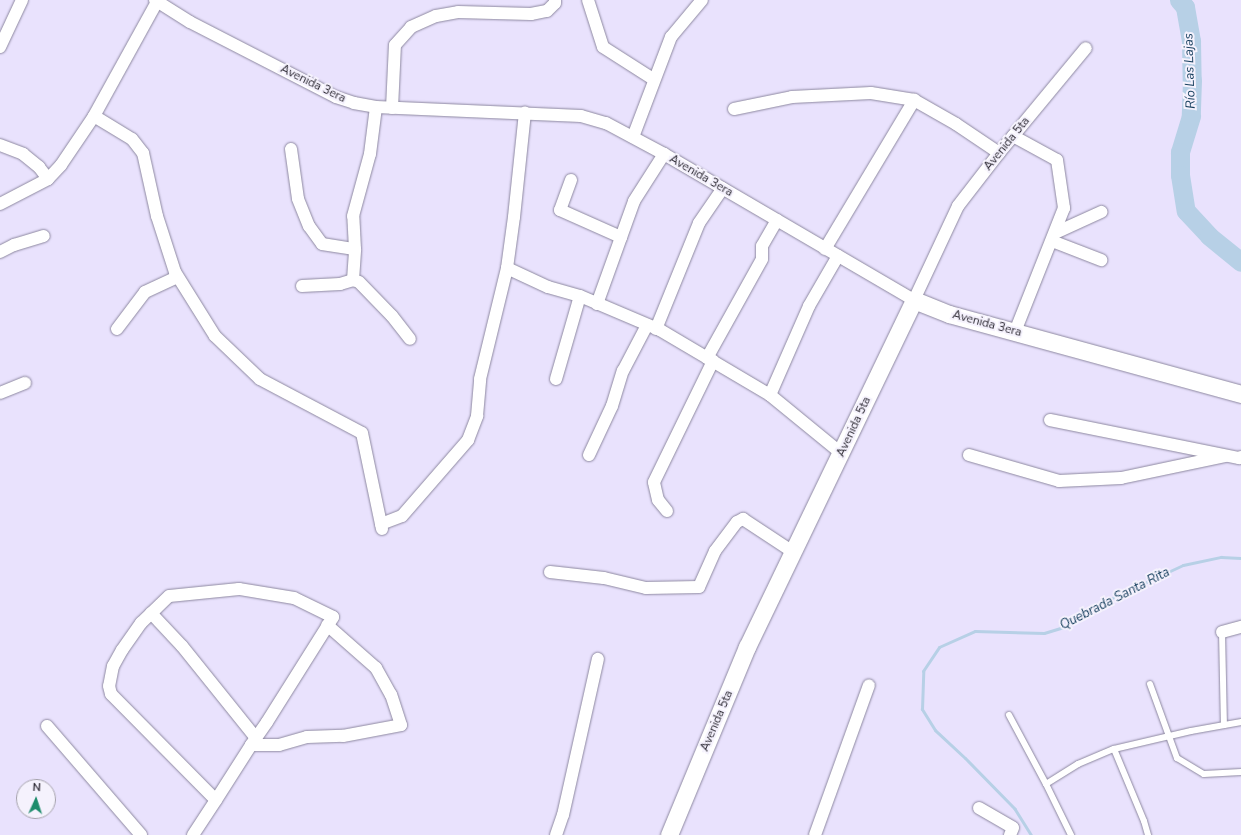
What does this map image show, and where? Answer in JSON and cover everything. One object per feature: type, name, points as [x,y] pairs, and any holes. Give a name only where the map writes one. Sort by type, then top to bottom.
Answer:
[{"type":"street","points":[[0,47],[22,0]]},
{"type":"street","points":[[392,108],[395,45],[411,27],[436,16],[458,12],[531,14],[547,11],[555,0]]},
{"type":"street","points":[[588,0],[603,47],[653,79]]},
{"type":"street","points":[[633,137],[653,79],[671,37],[702,0]]},
{"type":"street","points":[[0,204],[48,179],[61,165],[94,116],[156,1]]},
{"type":"street","name":"Avenida 3era","points":[[156,1],[190,22],[336,97],[354,103],[376,107],[524,113],[594,118],[664,154],[914,300],[948,314],[1241,394]]},
{"type":"street","name":"Avenida 5ta","points":[[669,835],[747,647],[842,454],[958,206],[998,153],[1086,48]]},
{"type":"street","points":[[734,109],[792,97],[839,94],[871,93],[914,100],[966,130],[998,153]]},
{"type":"street","points":[[825,249],[914,100]]},
{"type":"street","points":[[353,280],[353,216],[370,154],[376,107]]},
{"type":"street","points":[[94,116],[132,139],[143,153],[157,216],[177,277],[215,336],[260,379],[362,433],[381,527],[402,516],[468,440],[477,416],[480,379],[507,268],[514,217],[524,113]]},
{"type":"street","points":[[1013,136],[1057,160],[1064,208],[1015,332]]},
{"type":"street","points":[[0,146],[23,154],[39,167],[48,179]]},
{"type":"street","points":[[291,149],[298,199],[309,226],[322,244],[354,249]]},
{"type":"street","points":[[597,304],[634,201],[664,154]]},
{"type":"street","points":[[571,180],[560,210],[621,237]]},
{"type":"street","points":[[589,455],[612,406],[626,365],[651,327],[699,223],[723,188]]},
{"type":"street","points":[[1053,237],[1101,212]]},
{"type":"street","points":[[667,511],[658,500],[654,482],[710,360],[762,259],[762,246],[777,220]]},
{"type":"street","points":[[0,252],[14,245],[44,236]]},
{"type":"street","points":[[1053,237],[1101,260]]},
{"type":"street","points":[[770,395],[809,306],[838,256]]},
{"type":"street","points":[[507,268],[548,288],[580,296],[651,327],[770,395],[842,454]]},
{"type":"street","points":[[117,329],[144,292],[177,277]]},
{"type":"street","points":[[302,286],[340,284],[353,280],[359,282],[392,316],[410,339]]},
{"type":"street","points":[[556,380],[580,296]]},
{"type":"street","points":[[0,393],[25,383]]},
{"type":"street","points":[[1050,420],[1225,456],[1241,457]]},
{"type":"street","points":[[969,456],[1059,481],[1121,478],[1225,456]]},
{"type":"street","points":[[550,572],[604,578],[646,588],[699,587],[715,551],[737,522],[743,520],[793,552]]},
{"type":"street","points":[[193,835],[216,800],[254,742],[333,617],[294,598],[239,589],[169,596],[141,623],[122,650],[113,666],[109,686],[111,694],[216,800]]},
{"type":"street","points":[[151,614],[182,646],[254,742],[279,745],[307,737],[344,736],[401,725],[391,695],[376,668],[328,625]]},
{"type":"street","points":[[1222,632],[1241,627]]},
{"type":"street","points":[[556,835],[563,814],[598,659]]},
{"type":"street","points":[[815,835],[869,685]]},
{"type":"street","points":[[47,726],[141,835]]},
{"type":"street","points":[[979,808],[1013,828],[1010,835]]},
{"type":"lane","points":[[1222,632],[1224,725]]},
{"type":"lane","points":[[1150,684],[1177,758],[1204,774],[1241,772]]},
{"type":"lane","points":[[1009,715],[1071,835]]},
{"type":"lane","points":[[1046,784],[1078,764],[1114,749],[1241,722]]},
{"type":"lane","points":[[1114,749],[1148,835]]},
{"type":"waterway","name":"Río Las Lajas","points":[[1179,0],[1185,7],[1191,41],[1191,116],[1180,152],[1180,175],[1186,211],[1209,236],[1241,262]]},
{"type":"waterway","name":"Quebrada Santa Rita","points":[[1031,835],[1015,809],[935,730],[922,709],[923,671],[939,647],[975,631],[1044,633],[1067,626],[1095,606],[1183,565],[1221,557],[1241,558]]}]
